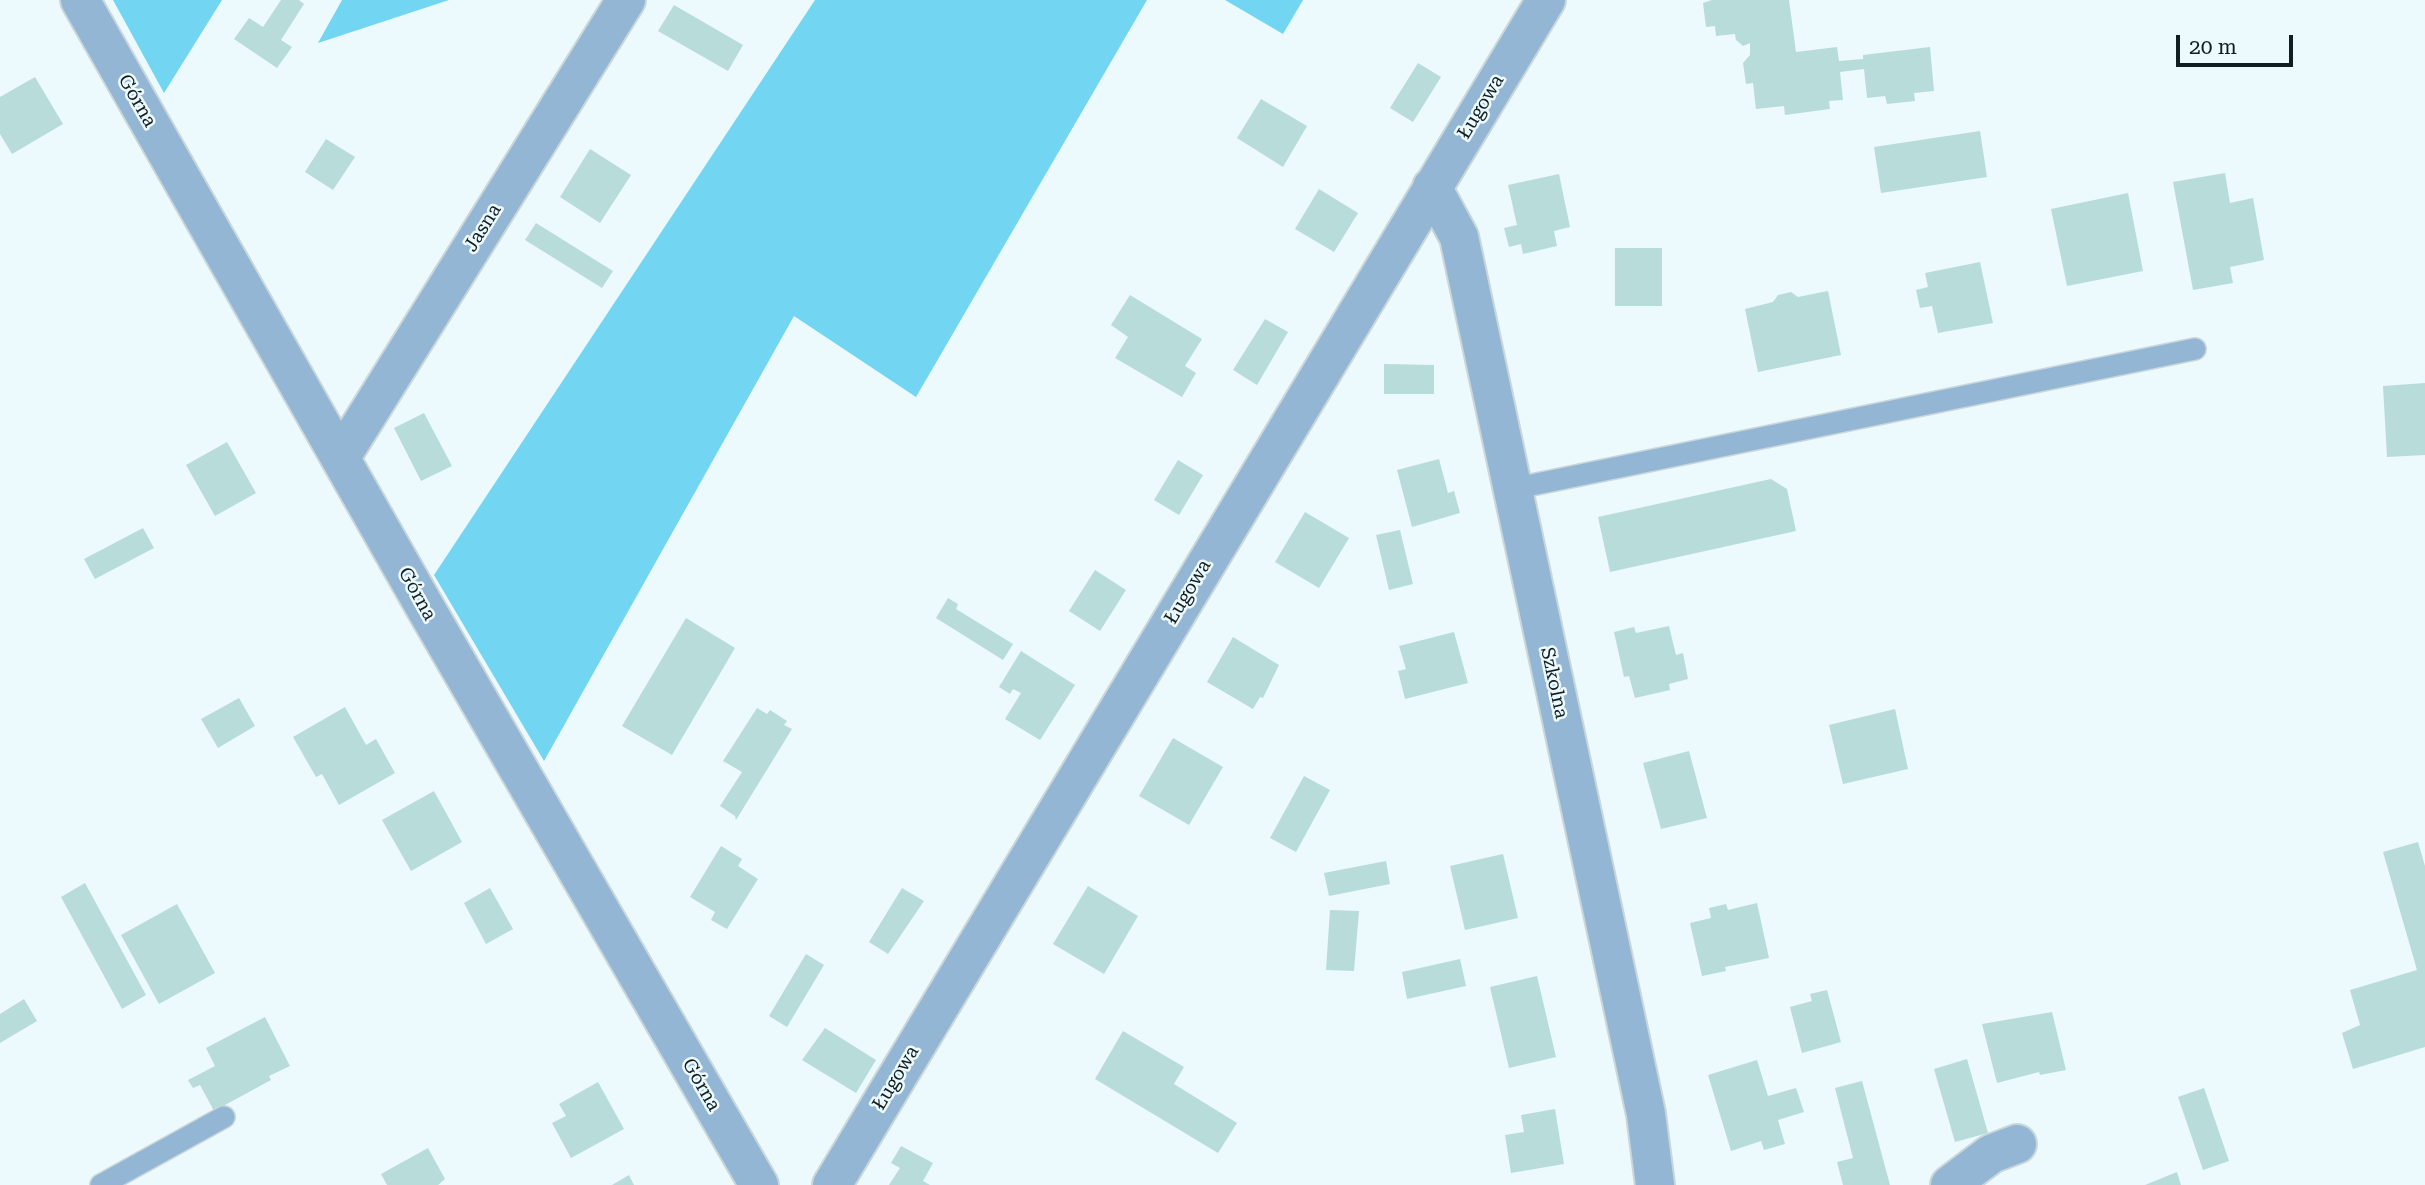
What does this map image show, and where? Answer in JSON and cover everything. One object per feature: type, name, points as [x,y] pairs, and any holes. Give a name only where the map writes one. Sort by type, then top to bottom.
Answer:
[{"type":"street","name":"Górna","points":[[80,0],[759,1185]]},
{"type":"street","name":"Jasna","points":[[341,457],[626,0]]},
{"type":"street","name":"Ługowa","points":[[832,1185],[1546,0]]},
{"type":"street","name":"Szkolna","points":[[1432,187],[1460,237],[1646,1114],[1655,1185]]},
{"type":"street","points":[[1950,1185],[1991,1154],[2017,1144]]},
{"type":"lane","points":[[1512,489],[2195,349]]},
{"type":"lane","points":[[101,1185],[224,1117]]},
{"type":"shaded area","points":[[113,0],[222,0],[164,93]]},
{"type":"shaded area","points":[[342,0],[449,0],[318,43]]},
{"type":"shaded area","points":[[815,0],[1147,0],[916,397],[794,316],[544,761],[434,575]]},
{"type":"shaded area","points":[[1225,0],[1303,0],[1283,34]]},
{"type":"building","points":[[281,0],[299,0],[304,4],[281,40],[292,47],[277,68],[234,39],[249,18],[263,27]]},
{"type":"building","points":[[1712,0],[1789,0],[1796,52],[1837,47],[1839,61],[1863,59],[1863,55],[1930,47],[1934,91],[1914,93],[1915,101],[1887,104],[1885,96],[1867,98],[1864,69],[1840,72],[1843,100],[1829,101],[1830,109],[1785,115],[1784,106],[1756,109],[1753,83],[1746,84],[1743,63],[1750,55],[1750,43],[1743,46],[1736,40],[1735,34],[1716,36],[1715,26],[1706,27],[1703,3]]},
{"type":"building","points":[[674,5],[743,45],[728,71],[658,31]]},
{"type":"building","points":[[1418,63],[1441,77],[1413,122],[1390,108]]},
{"type":"building","points":[[35,77],[63,124],[12,154],[0,134],[0,97]]},
{"type":"building","points":[[1261,99],[1307,126],[1283,167],[1237,138]]},
{"type":"building","points":[[1980,131],[1987,177],[1881,193],[1874,147]]},
{"type":"building","points":[[326,139],[355,157],[333,190],[305,172]]},
{"type":"building","points":[[590,149],[631,175],[600,223],[560,197]]},
{"type":"building","points":[[2225,173],[2230,203],[2253,198],[2264,260],[2230,267],[2233,283],[2193,290],[2173,182]]},
{"type":"building","points":[[1559,174],[1570,227],[1554,231],[1557,246],[1523,254],[1521,244],[1509,247],[1504,228],[1517,225],[1508,185]]},
{"type":"building","points":[[1319,189],[1358,213],[1334,252],[1295,229]]},
{"type":"building","points":[[2128,193],[2143,271],[2067,286],[2051,209]]},
{"type":"building","points":[[536,223],[613,271],[602,288],[525,240]]},
{"type":"building","points":[[1615,248],[1662,248],[1662,306],[1615,306]]},
{"type":"building","points":[[1980,262],[1993,323],[1938,333],[1932,306],[1920,308],[1916,290],[1928,287],[1925,273]]},
{"type":"building","points":[[1828,291],[1841,355],[1758,372],[1745,309],[1773,302],[1778,295],[1791,292],[1798,297]]},
{"type":"building","points":[[1130,295],[1202,339],[1185,366],[1196,373],[1182,397],[1115,358],[1128,337],[1111,325]]},
{"type":"building","points":[[1265,319],[1288,332],[1257,385],[1233,370]]},
{"type":"building","points":[[1384,364],[1434,365],[1434,394],[1384,394]]},
{"type":"building","points":[[2425,383],[2425,455],[2387,457],[2383,386]]},
{"type":"building","points":[[424,413],[452,466],[421,481],[394,428]]},
{"type":"building","points":[[227,442],[256,493],[215,516],[186,465]]},
{"type":"building","points":[[1439,459],[1448,493],[1454,491],[1460,513],[1412,527],[1397,470]]},
{"type":"building","points":[[1178,460],[1203,475],[1179,515],[1154,500]]},
{"type":"building","points":[[1771,479],[1787,489],[1796,531],[1610,572],[1598,517]]},
{"type":"building","points":[[1305,512],[1349,538],[1319,588],[1275,562]]},
{"type":"building","points":[[143,528],[154,548],[95,579],[84,559]]},
{"type":"building","points":[[1400,530],[1413,584],[1389,590],[1376,535]]},
{"type":"building","points":[[1095,570],[1126,590],[1100,631],[1069,611]]},
{"type":"building","points":[[948,598],[958,604],[956,609],[1013,644],[1003,660],[936,618]]},
{"type":"building","points":[[686,618],[735,648],[672,755],[622,726]]},
{"type":"building","points":[[1669,626],[1676,655],[1683,653],[1688,679],[1669,684],[1670,690],[1635,698],[1629,676],[1624,677],[1614,632],[1634,627],[1636,633]]},
{"type":"building","points":[[1454,632],[1468,683],[1405,699],[1398,671],[1406,669],[1399,646]]},
{"type":"building","points":[[1233,637],[1279,665],[1263,698],[1260,697],[1253,709],[1207,682]]},
{"type":"building","points":[[1021,651],[1075,685],[1040,740],[1005,719],[1021,693],[1013,689],[1010,694],[999,687]]},
{"type":"building","points":[[239,698],[255,726],[218,748],[201,719]]},
{"type":"building","points":[[345,707],[366,745],[376,739],[395,773],[339,805],[322,774],[316,777],[293,737]]},
{"type":"building","points":[[757,708],[767,714],[770,710],[787,721],[784,725],[792,729],[736,820],[735,816],[720,806],[742,772],[723,761]]},
{"type":"building","points":[[1895,709],[1908,769],[1843,784],[1829,725]]},
{"type":"building","points":[[1173,738],[1223,767],[1189,825],[1139,796]]},
{"type":"building","points":[[1689,751],[1707,818],[1661,829],[1643,763]]},
{"type":"building","points":[[1304,776],[1330,790],[1296,852],[1270,838]]},
{"type":"building","points":[[434,791],[462,842],[411,871],[382,820]]},
{"type":"building","points":[[2418,842],[2425,866],[2425,1047],[2353,1069],[2342,1033],[2360,1025],[2350,990],[2417,970],[2383,852]]},
{"type":"building","points":[[721,846],[742,859],[738,866],[758,879],[727,929],[711,920],[715,912],[690,897]]},
{"type":"building","points":[[1503,854],[1518,918],[1465,930],[1450,866]]},
{"type":"building","points":[[1386,861],[1390,884],[1329,896],[1324,873]]},
{"type":"building","points":[[85,883],[146,995],[122,1009],[61,897]]},
{"type":"building","points":[[1088,886],[1138,916],[1104,974],[1053,944]]},
{"type":"building","points":[[490,888],[513,929],[486,944],[464,903]]},
{"type":"building","points":[[902,888],[924,901],[888,954],[869,942]]},
{"type":"building","points":[[1757,903],[1769,958],[1725,967],[1726,971],[1702,976],[1690,923],[1711,918],[1709,908],[1726,904],[1728,910]]},
{"type":"building","points":[[177,904],[215,973],[159,1004],[121,935]]},
{"type":"building","points":[[1330,910],[1359,911],[1354,971],[1326,970]]},
{"type":"building","points":[[806,954],[824,965],[787,1027],[769,1016]]},
{"type":"building","points":[[1460,959],[1466,986],[1407,999],[1402,972]]},
{"type":"building","points":[[1537,976],[1556,1057],[1509,1068],[1490,987]]},
{"type":"building","points":[[1827,990],[1841,1042],[1802,1053],[1790,1007],[1812,1001],[1810,994]]},
{"type":"building","points":[[24,999],[37,1021],[0,1043],[0,1014]]},
{"type":"building","points":[[2052,1012],[2066,1070],[2040,1075],[2039,1072],[1997,1083],[1982,1024]]},
{"type":"building","points":[[265,1017],[290,1066],[269,1076],[271,1080],[214,1111],[200,1085],[193,1088],[188,1080],[215,1066],[206,1048]]},
{"type":"building","points":[[825,1028],[876,1060],[856,1093],[802,1060]]},
{"type":"building","points":[[1123,1031],[1184,1067],[1174,1084],[1237,1123],[1218,1153],[1095,1079]]},
{"type":"building","points":[[1967,1059],[1988,1133],[1955,1142],[1934,1069]]},
{"type":"building","points":[[1757,1060],[1768,1096],[1796,1088],[1804,1112],[1778,1120],[1785,1144],[1764,1150],[1761,1141],[1731,1151],[1708,1075]]},
{"type":"building","points":[[1862,1081],[1890,1185],[1843,1185],[1837,1162],[1853,1158],[1835,1088]]},
{"type":"building","points":[[598,1082],[624,1129],[571,1158],[552,1123],[566,1116],[559,1104]]},
{"type":"building","points":[[2204,1088],[2229,1161],[2203,1170],[2178,1097]]},
{"type":"building","points":[[1555,1109],[1564,1164],[1511,1173],[1505,1135],[1524,1132],[1521,1115]]},
{"type":"building","points":[[901,1146],[933,1163],[923,1181],[930,1185],[889,1185],[900,1168],[891,1163]]},
{"type":"building","points":[[428,1148],[445,1179],[438,1185],[387,1185],[381,1174]]},
{"type":"building","points":[[2177,1172],[2181,1185],[2145,1185]]},
{"type":"building","points":[[629,1175],[634,1185],[612,1185]]}]
